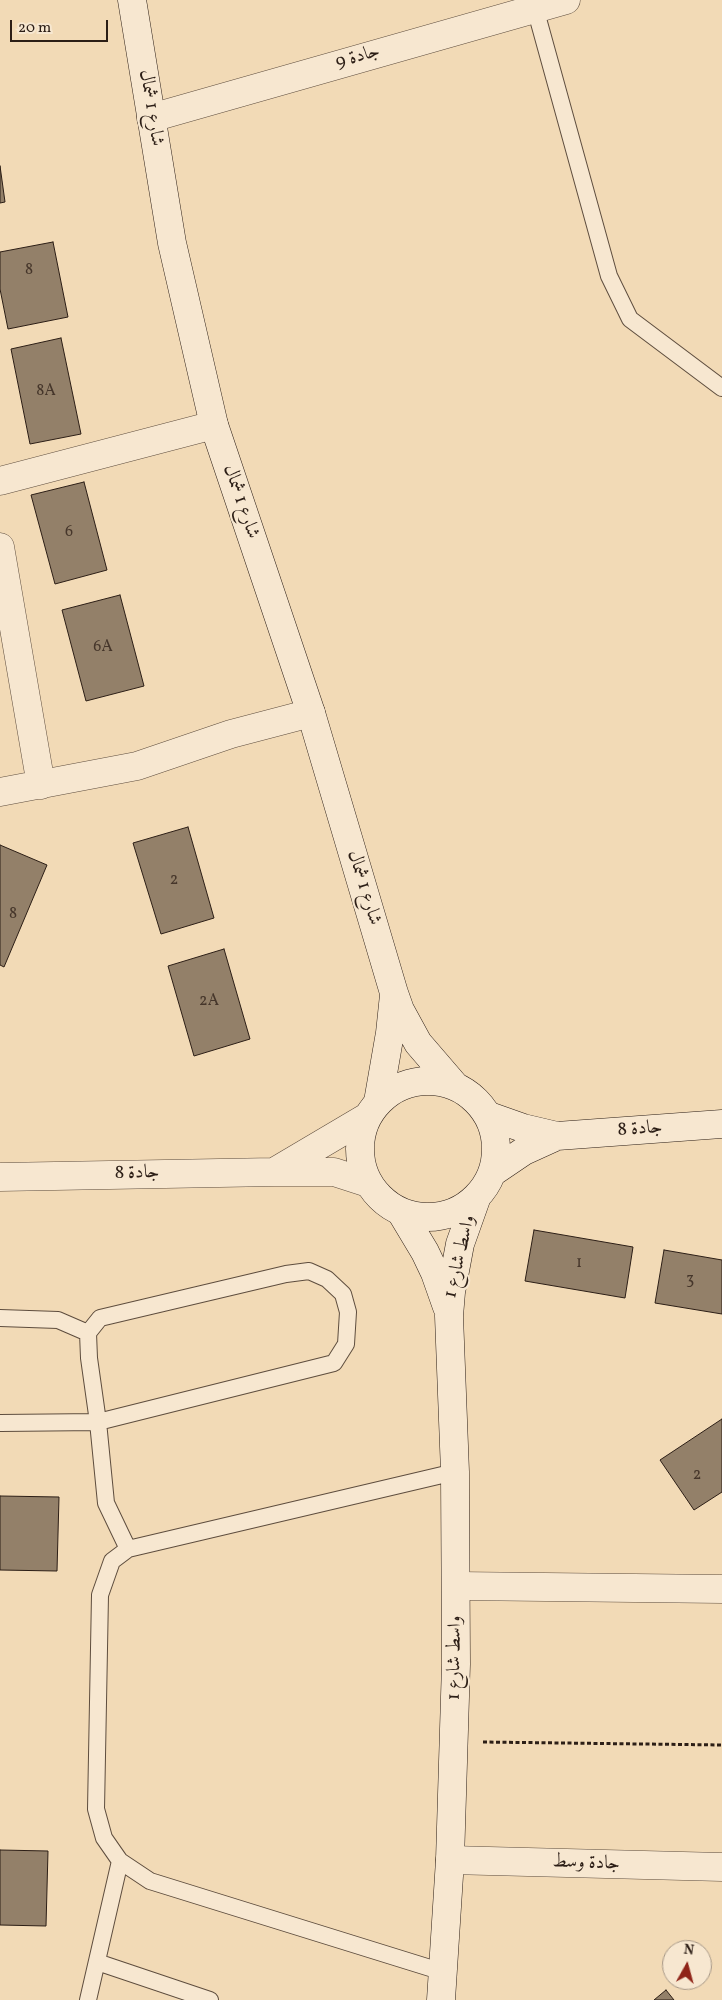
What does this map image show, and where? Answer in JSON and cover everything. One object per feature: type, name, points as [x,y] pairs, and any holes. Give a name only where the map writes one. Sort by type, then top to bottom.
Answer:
[{"type":"street","name":"شارع 1 شمال","points":[[132,0],[172,243],[214,425],[311,713],[400,1010],[418,1043],[455,1086]]},
{"type":"street","name":"جادة 9","points":[[151,118],[566,0]]},
{"type":"street","points":[[0,481],[214,425]]},
{"type":"street","points":[[0,547],[41,785]]},
{"type":"street","points":[[0,792],[137,766],[231,734],[311,713]]},
{"type":"street","name":"شارع 1 شمال","points":[[372,1110],[390,1033],[394,993]]},
{"type":"street","points":[[435,1081],[455,1086],[474,1098],[489,1116],[497,1144],[493,1172],[486,1187],[476,1199],[460,1210],[441,1217],[421,1218],[401,1212],[382,1200],[368,1183],[360,1162],[360,1139],[372,1110],[394,1089],[414,1082],[435,1081]]},
{"type":"street","name":"جادة 8","points":[[274,1172],[372,1110]]},
{"type":"street","name":"جادة 8","points":[[489,1116],[523,1128],[557,1136],[722,1124]]},
{"type":"street","name":"جادة 8","points":[[493,1172],[524,1151],[557,1136]]},
{"type":"street","name":"جادة 8","points":[[0,1177],[334,1172],[368,1183]]},
{"type":"street","name":"واسط شارع 1","points":[[441,2000],[455,1742],[457,1586],[449,1316],[451,1292],[460,1244],[476,1199]]},
{"type":"street","name":"واسط شارع 1","points":[[401,1212],[435,1273],[449,1316]]},
{"type":"street","points":[[457,1586],[722,1589]]},
{"type":"street","name":"جادة وسط","points":[[450,1860],[722,1867]]},
{"type":"lane","points":[[535,8],[609,276],[630,319],[722,388]]},
{"type":"lane","points":[[0,1423],[98,1422],[334,1363],[346,1344],[348,1312],[343,1294],[327,1279],[309,1271],[286,1274],[100,1318],[88,1332],[89,1358],[98,1422],[106,1503],[128,1548]]},
{"type":"lane","points":[[0,1318],[58,1320],[88,1332]]},
{"type":"lane","points":[[443,1972],[150,1881],[120,1861],[104,1838],[96,1809],[100,1595],[112,1561],[128,1548],[455,1472]]},
{"type":"lane","points":[[88,2000],[120,1861]]},
{"type":"lane","points":[[97,1962],[210,2000]]},
{"type":"path","points":[[455,1742],[722,1745]]},
{"type":"building","points":[[0,166],[5,202],[0,203]]},
{"type":"building","points":[[53,242],[68,317],[8,329],[0,289],[0,252]]},
{"type":"building","points":[[61,338],[81,434],[30,444],[11,349]]},
{"type":"building","points":[[84,482],[107,570],[55,584],[31,495]]},
{"type":"building","points":[[120,595],[144,686],[86,701],[62,610]]},
{"type":"building","points":[[188,827],[214,918],[161,934],[133,843]]},
{"type":"building","points":[[0,845],[47,865],[4,967],[0,965]]},
{"type":"building","points":[[224,949],[250,1039],[194,1056],[168,966]]},
{"type":"building","points":[[534,1230],[633,1247],[625,1298],[525,1281]]},
{"type":"building","points":[[664,1250],[722,1260],[722,1314],[655,1303]]},
{"type":"building","points":[[722,1419],[722,1492],[694,1510],[660,1460]]},
{"type":"building","points":[[0,1496],[59,1497],[57,1571],[0,1570]]},
{"type":"building","points":[[0,1850],[48,1851],[46,1926],[0,1925]]},
{"type":"building","points":[[666,1990],[674,2000],[654,2000]]}]
